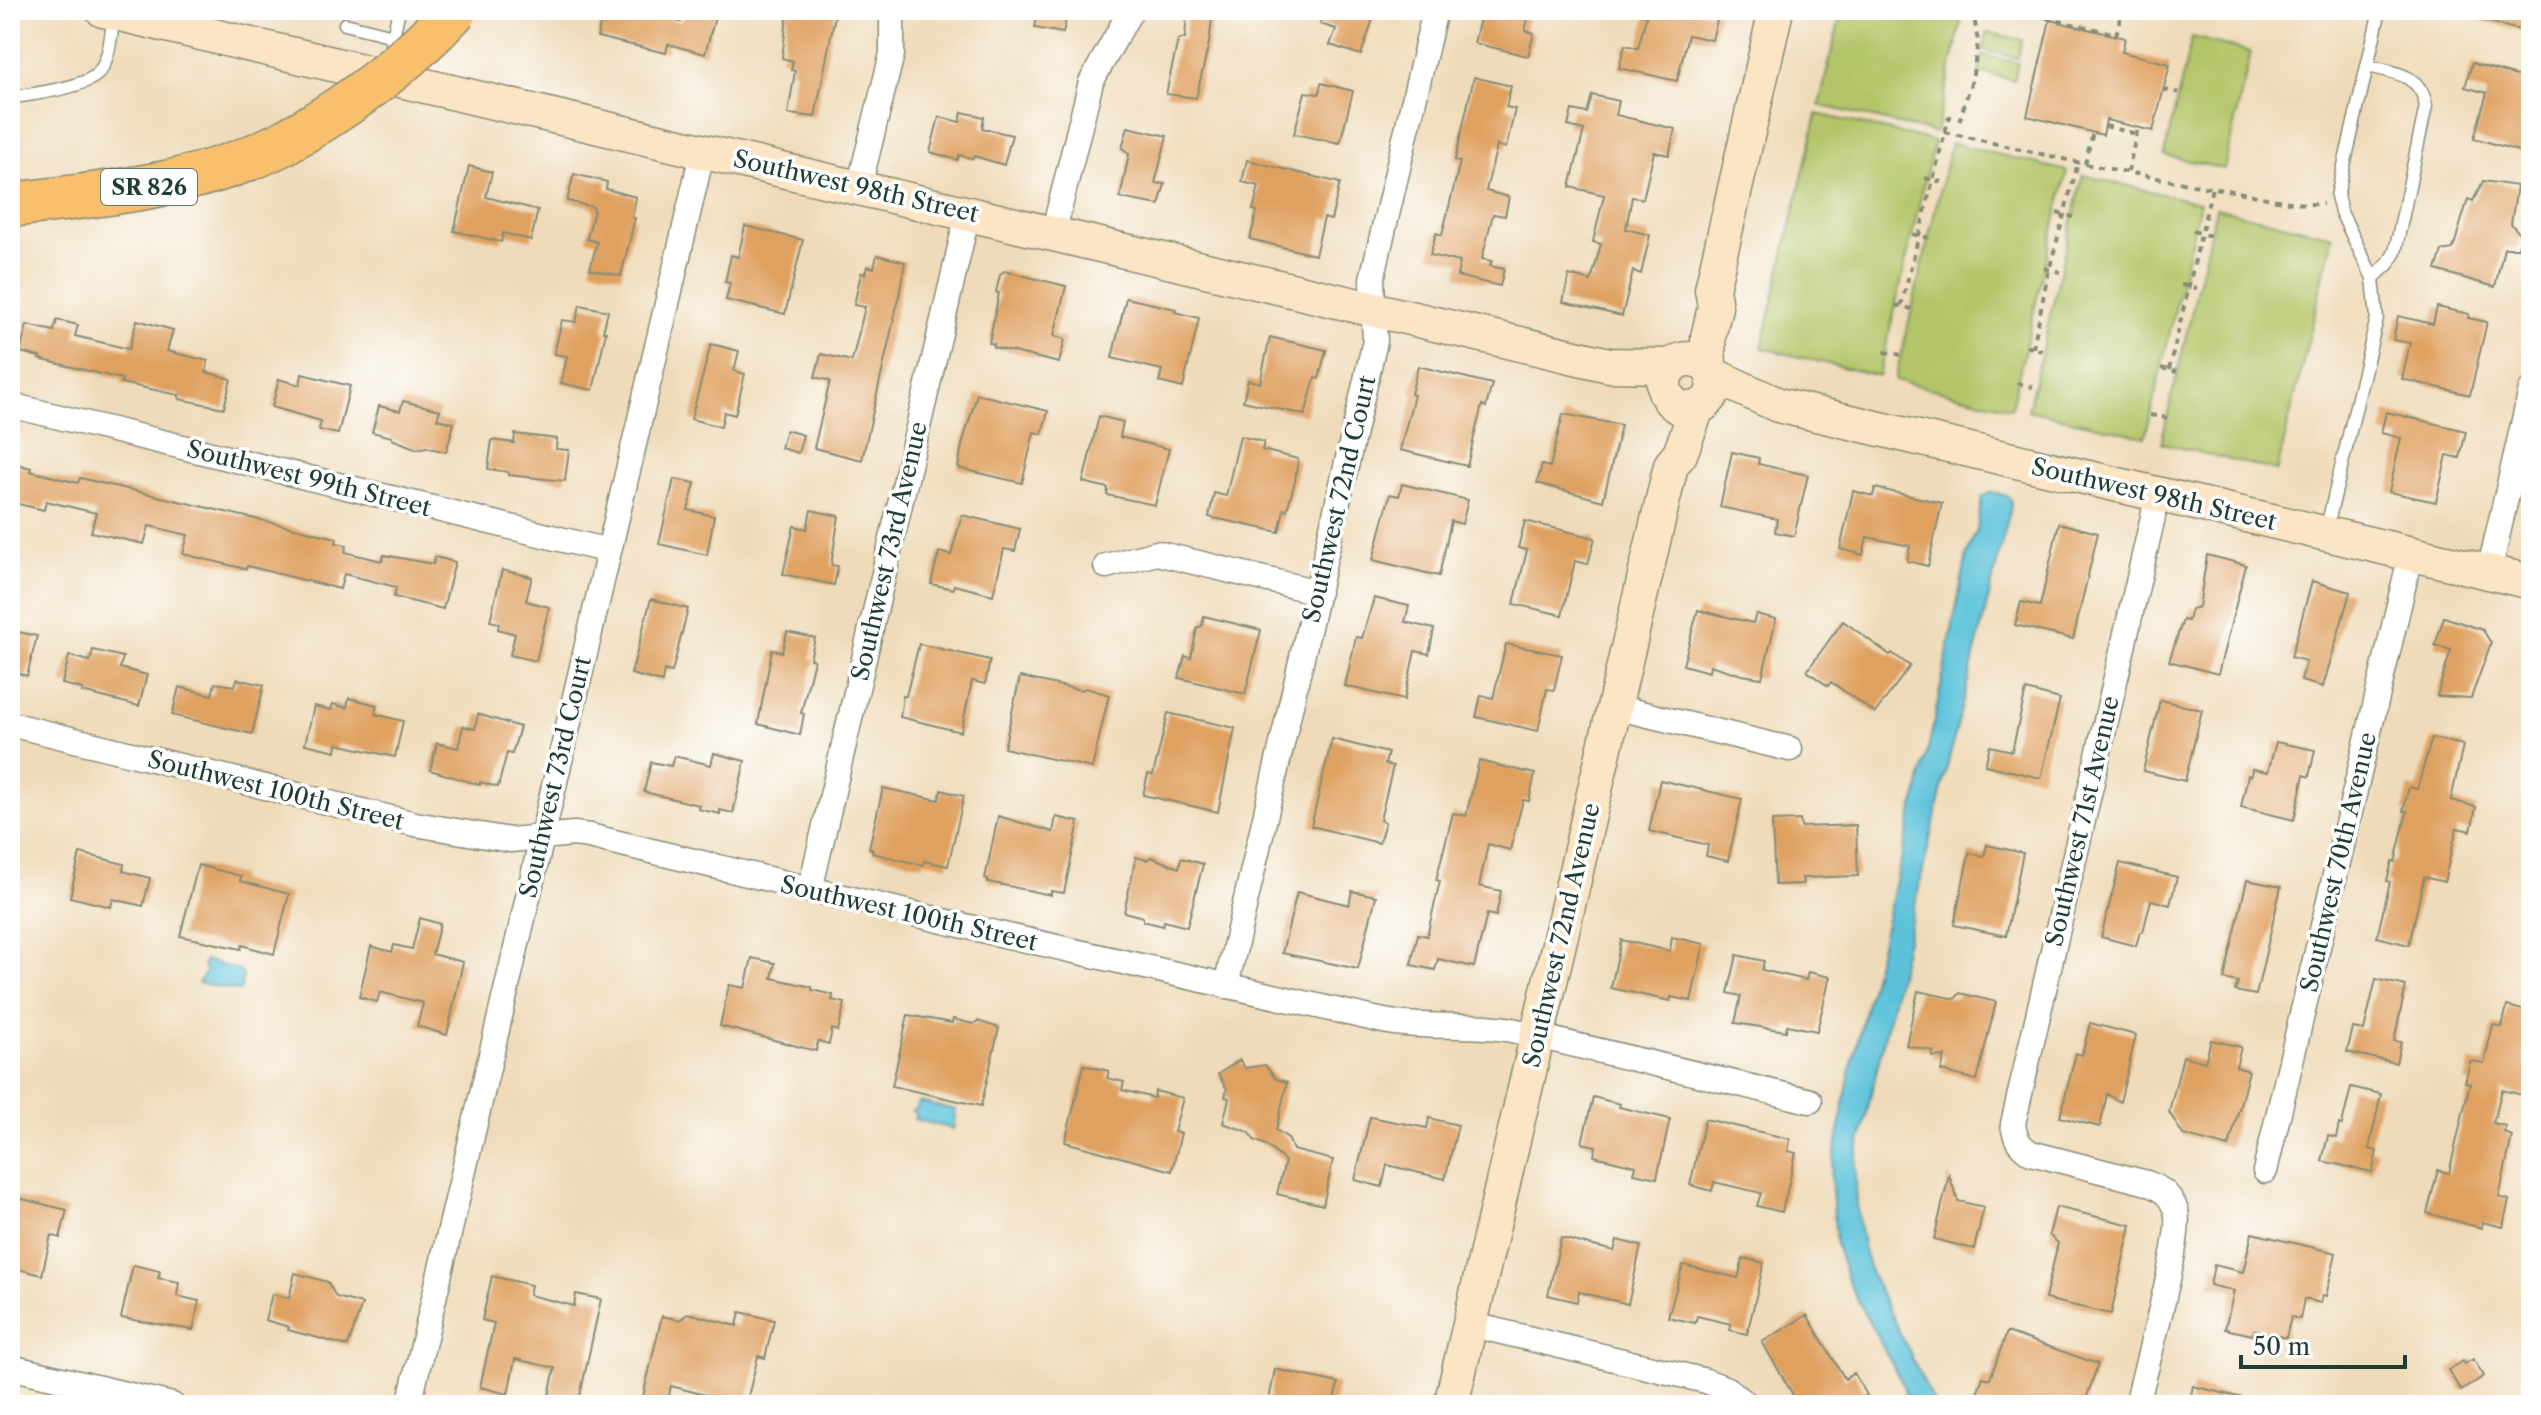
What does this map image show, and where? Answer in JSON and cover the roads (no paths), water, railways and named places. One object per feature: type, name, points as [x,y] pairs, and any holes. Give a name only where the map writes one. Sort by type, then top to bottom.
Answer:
[{"type":"highway","name":"SR 826","points":[[10,205],[116,193],[194,178],[257,156],[345,107],[376,85],[455,10]]},
{"type":"street","points":[[859,187],[892,54],[892,10]]},
{"type":"street","points":[[1053,234],[1086,96],[1096,70],[1115,43],[1131,10]]},
{"type":"street","name":"Southwest 72nd Court","points":[[1226,986],[1375,341],[1372,279],[1435,10]]},
{"type":"street","name":"Southwest 72nd Avenue","points":[[1451,1405],[1671,465],[1667,450],[1708,337],[1715,307],[1712,289],[1776,10]]},
{"type":"street","name":"Southwest 98th Street","points":[[108,11],[176,18],[384,75],[2531,582]]},
{"type":"street","name":"Southwest 73rd Court","points":[[409,1405],[703,150]]},
{"type":"street","name":"Southwest 73rd Avenue","points":[[810,890],[968,213]]},
{"type":"street","points":[[2489,572],[2531,390]]},
{"type":"street","name":"Southwest 99th Street","points":[[10,405],[609,551]]},
{"type":"street","name":"Southwest 71st Avenue","points":[[2137,1405],[2175,1243],[2178,1214],[2164,1191],[2147,1183],[2045,1159],[2020,1146],[2014,1137],[2013,1124],[2158,495]]},
{"type":"street","points":[[1106,566],[1157,553],[1318,592]]},
{"type":"street","name":"Southwest 70th Avenue","points":[[2265,1171],[2411,554]]},
{"type":"street","points":[[1615,707],[1790,749]]},
{"type":"street","name":"Southwest 100th Street","points":[[10,724],[415,824],[510,840],[574,834],[589,836],[810,890],[1392,1023],[1494,1027],[1810,1101]]},
{"type":"street","points":[[1469,1324],[1706,1381],[1727,1389],[1748,1405]]},
{"type":"street","points":[[10,1367],[172,1405]]},
{"type":"lane","points":[[384,75],[399,10]]},
{"type":"lane","points":[[2325,535],[2377,318],[2373,278],[2341,212],[2337,196],[2380,10]]},
{"type":"lane","points":[[10,98],[95,78],[104,60],[108,11]]},
{"type":"lane","points":[[345,24],[393,36]]},
{"type":"lane","points":[[2367,66],[2398,73],[2414,81],[2426,106],[2395,252],[2388,264],[2373,278]]},
{"type":"water","points":[[1991,492],[2007,496],[2011,506],[1856,1160],[1858,1217],[1871,1274],[1935,1405],[1909,1405],[1902,1383],[1849,1284],[1836,1244],[1831,1175],[1850,1072],[1930,741],[1967,554],[1977,530],[1982,497]]},
{"type":"water","points":[[205,960],[240,971],[243,977],[240,991],[198,983],[206,972],[203,966]]},
{"type":"water","points":[[919,1102],[956,1110],[953,1129],[914,1119],[916,1114],[912,1111]]}]
